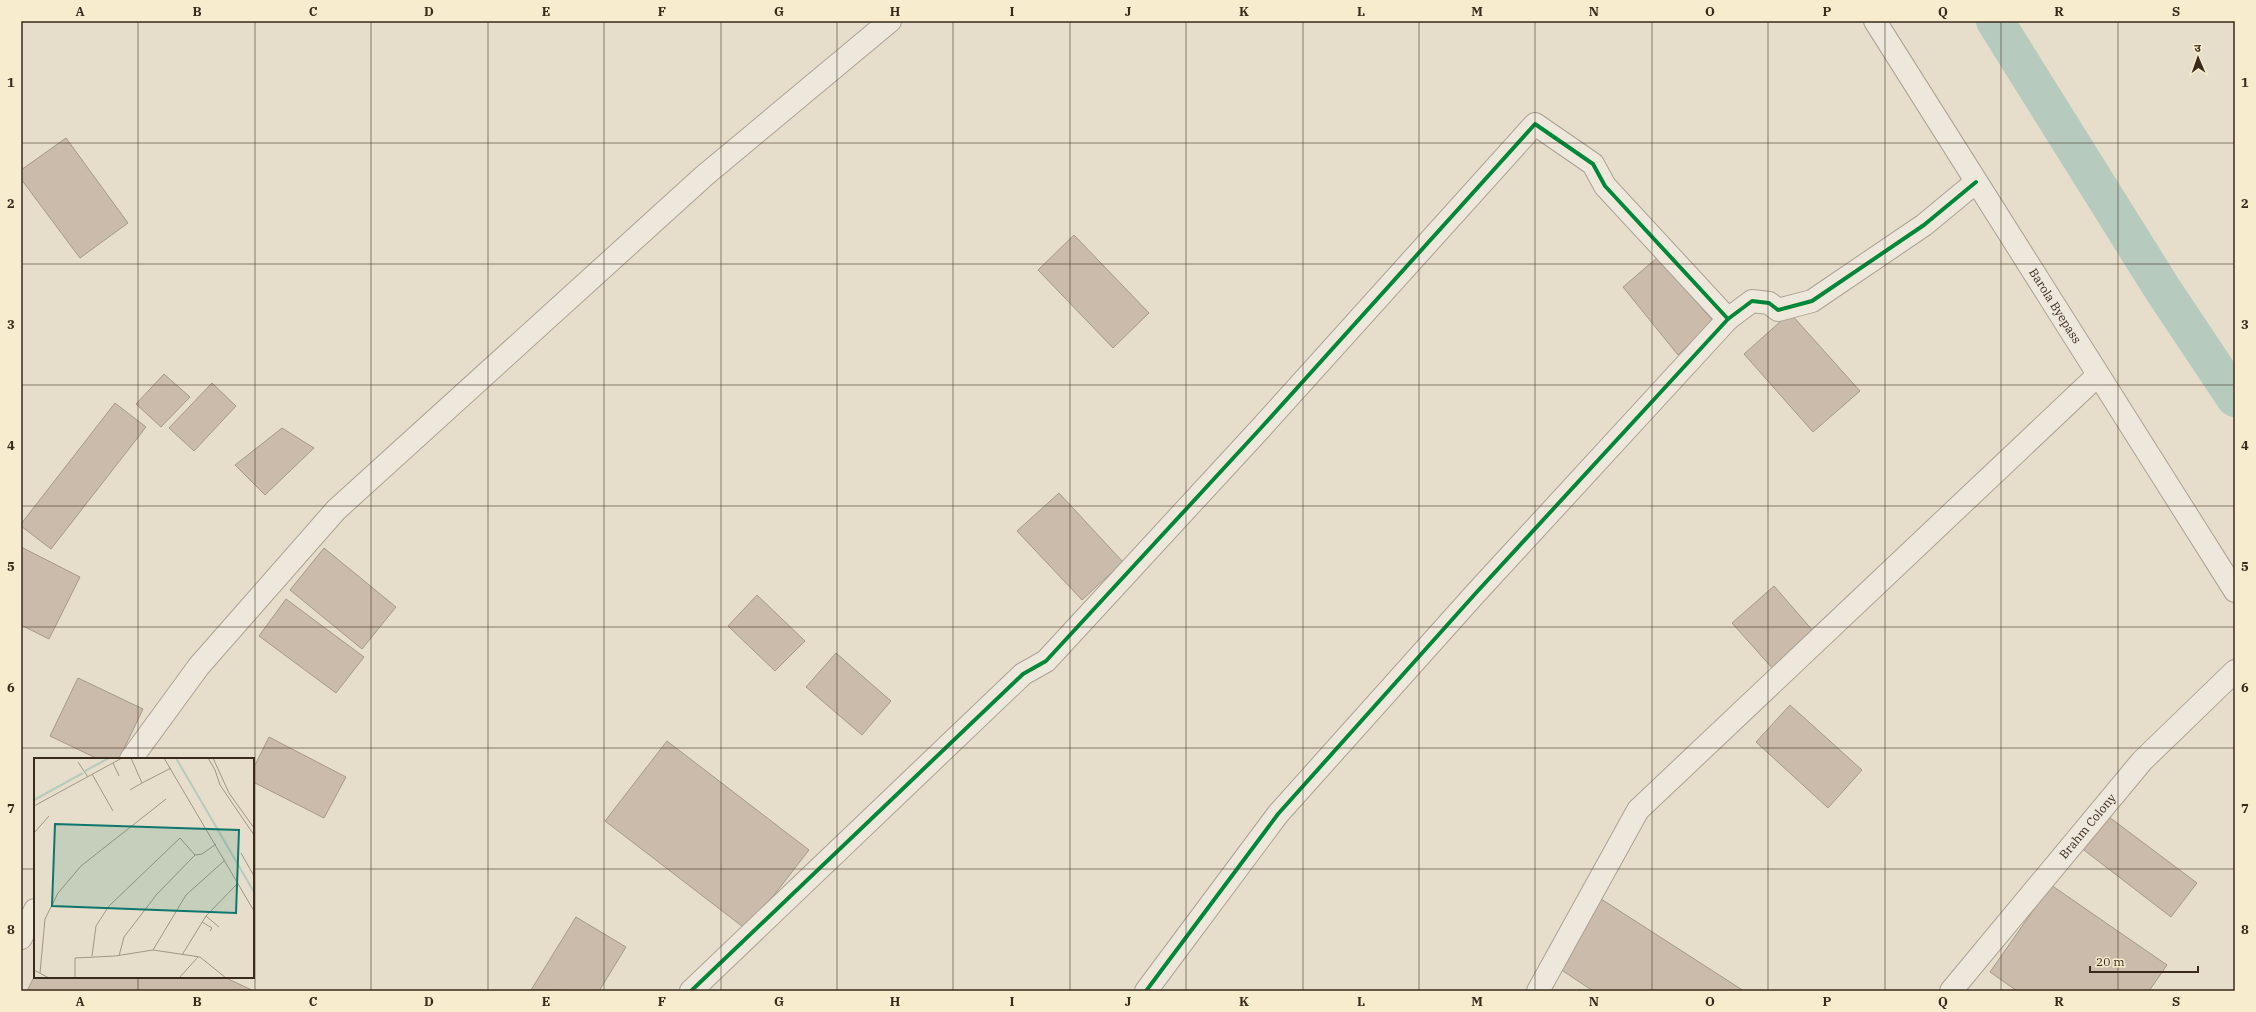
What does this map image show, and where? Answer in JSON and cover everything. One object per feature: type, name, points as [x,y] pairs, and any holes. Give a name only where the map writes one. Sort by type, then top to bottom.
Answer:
[{"type":"street","points":[[132,758],[199,666],[336,510],[704,176],[890,21]]},
{"type":"street","name":"Barola Byepass","points":[[1875,21],[2235,592]]},
{"type":"street","points":[[691,991],[1023,674],[1046,661],[1260,429],[1535,124],[1593,164],[1606,186],[1728,320]]},
{"type":"street","points":[[1146,991],[1278,814],[1475,594],[1728,320],[1752,301],[1769,302],[1778,310],[1812,301],[1924,225],[1976,182]]},
{"type":"street","points":[[1538,991],[1638,810],[2098,375]]},
{"type":"street","name":"Brahm Colony","points":[[1952,991],[2142,761],[2235,671]]},
{"type":"street","points":[[21,938],[34,912]]},
{"type":"building","points":[[66,138],[128,223],[80,258],[21,179],[21,170]]},
{"type":"building","points":[[1074,235],[1149,313],[1113,348],[1038,270]]},
{"type":"building","points":[[1658,257],[1713,321],[1678,355],[1623,287]]},
{"type":"building","points":[[1790,313],[1860,391],[1813,432],[1744,354]]},
{"type":"building","points":[[164,374],[190,397],[161,427],[136,404]]},
{"type":"building","points":[[212,383],[236,406],[194,451],[169,428]]},
{"type":"building","points":[[115,403],[146,427],[51,549],[21,526],[21,524]]},
{"type":"building","points":[[282,428],[314,448],[265,495],[235,465]]},
{"type":"building","points":[[1059,493],[1123,562],[1082,600],[1017,531]]},
{"type":"building","points":[[21,547],[80,577],[49,639],[21,625]]},
{"type":"building","points":[[324,548],[396,607],[362,649],[290,590]]},
{"type":"building","points":[[1774,586],[1814,632],[1773,669],[1732,623]]},
{"type":"building","points":[[757,595],[805,641],[775,671],[728,626]]},
{"type":"building","points":[[286,599],[364,657],[336,693],[259,636]]},
{"type":"building","points":[[836,653],[891,701],[862,735],[806,687]]},
{"type":"building","points":[[78,678],[143,709],[119,758],[96,758],[50,736]]},
{"type":"building","points":[[1790,705],[1862,770],[1828,808],[1756,742]]},
{"type":"building","points":[[269,737],[346,777],[324,818],[254,783],[254,767]]},
{"type":"building","points":[[667,741],[809,850],[747,930],[605,821]]},
{"type":"building","points":[[2105,814],[2197,883],[2171,917],[2080,847]]},
{"type":"building","points":[[2051,885],[2167,965],[2149,991],[2017,991],[1990,972]]},
{"type":"building","points":[[1598,897],[1744,991],[1593,991],[1554,965]]},
{"type":"building","points":[[576,917],[626,947],[599,991],[531,990]]},
{"type":"building","points":[[34,977],[226,978],[254,991],[27,991]]},
{"type":"waterway","points":[[1995,21],[2163,290],[2235,398]]},
{"type":"cycle path","points":[[691,991],[1023,674],[1046,661],[1260,429],[1535,124],[1593,164],[1605,186],[1728,319]]},
{"type":"cycle path","points":[[1146,991],[1278,814],[1475,594],[1728,319],[1752,301],[1769,303],[1778,310],[1812,301],[1924,225],[1976,182]]}]
